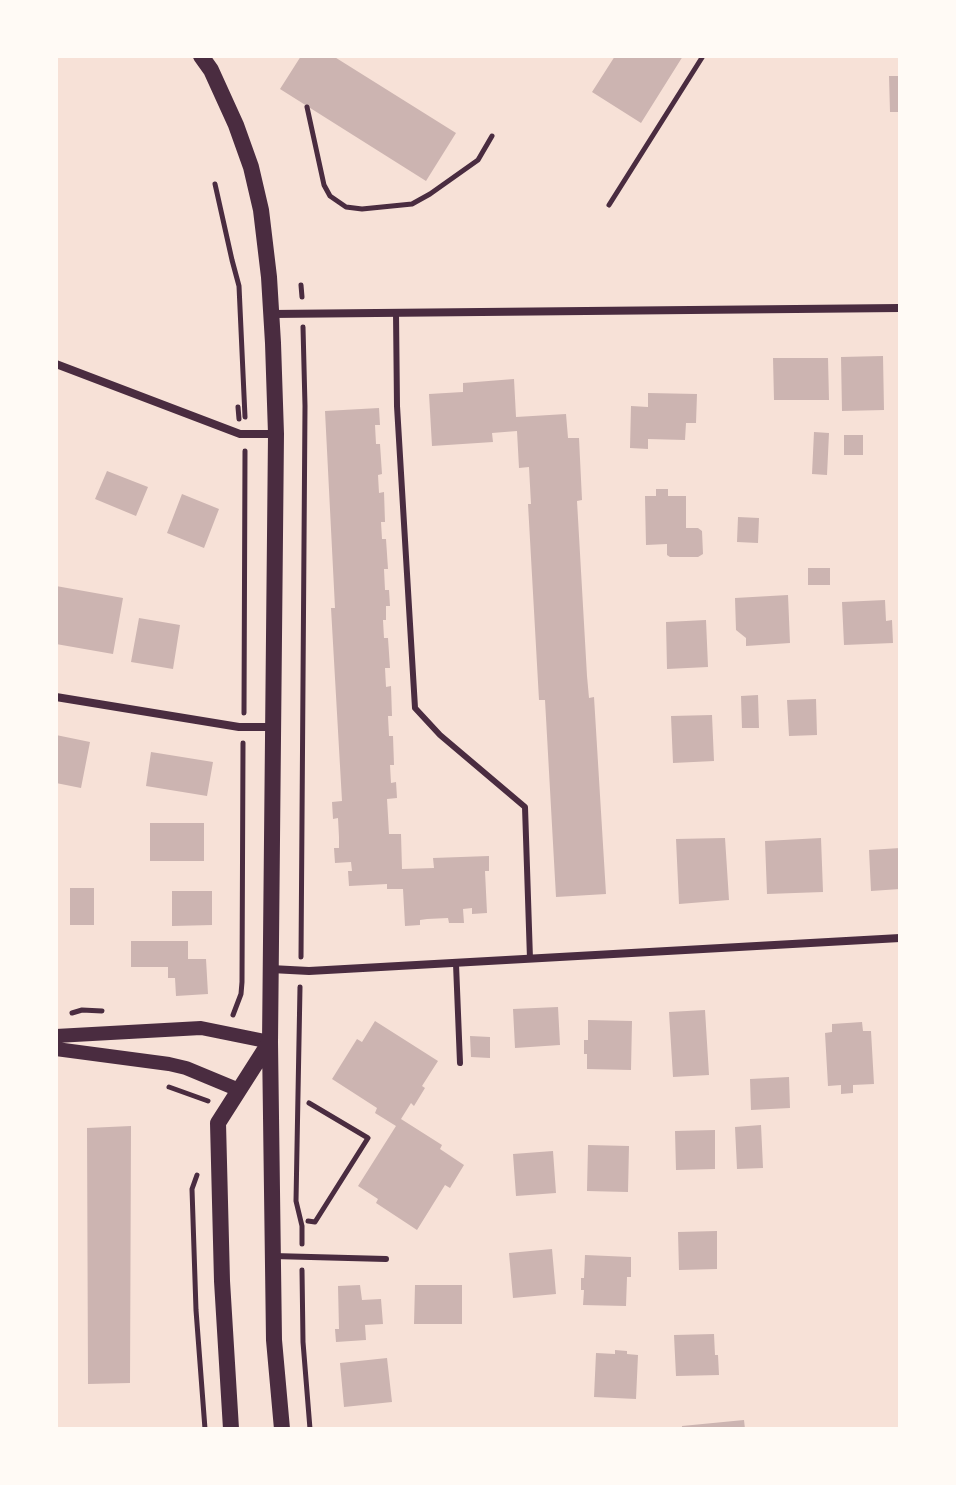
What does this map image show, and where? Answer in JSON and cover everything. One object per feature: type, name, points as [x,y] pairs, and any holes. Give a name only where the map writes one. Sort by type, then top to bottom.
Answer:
[{"type":"main road","points":[[201,56],[211,70],[236,125],[251,167],[261,210],[271,314],[276,434],[270,1042],[272,1256],[274,1340],[282,1429]]},
{"type":"main road","points":[[231,1429],[222,1281],[218,1123],[270,1042]]},
{"type":"street","points":[[271,314],[900,308]]},
{"type":"street","points":[[56,364],[240,434],[276,434]]},
{"type":"street","points":[[56,697],[243,727],[273,727]]},
{"type":"street","points":[[271,969],[309,971],[456,964],[900,938]]},
{"type":"street","points":[[56,1036],[201,1028],[270,1042]]},
{"type":"street","points":[[56,1049],[169,1064],[239,1090]]},
{"type":"lane","points":[[396,313],[397,406],[415,708],[440,735],[525,807],[530,959]]},
{"type":"lane","points":[[456,964],[460,1063]]},
{"type":"lane","points":[[272,1256],[386,1259]]},
{"type":"path","points":[[609,205],[703,56]]},
{"type":"path","points":[[307,107],[324,185],[330,196],[346,207],[362,209],[412,204],[478,160],[492,136]]},
{"type":"path","points":[[215,184],[239,286],[245,434],[242,982]]},
{"type":"path","points":[[301,285],[302,296]]},
{"type":"path","points":[[302,938],[303,333]]},
{"type":"path","points":[[300,991],[296,1201],[302,1226],[303,1342],[310,1429]]},
{"type":"path","points":[[308,1221],[315,1222],[368,1138],[309,1103]]},
{"type":"path","points":[[200,1166],[192,1189],[196,1310],[205,1429]]},
{"type":"building","points":[[301,56],[333,56],[456,133],[426,181],[280,89]]},
{"type":"building","points":[[615,56],[683,56],[641,123],[592,92]]},
{"type":"building","points":[[889,76],[900,76],[900,112],[890,112]]},
{"type":"building","points":[[883,356],[884,410],[842,411],[841,357]]},
{"type":"building","points":[[773,358],[828,358],[829,400],[774,400]]},
{"type":"building","points":[[514,379],[516,417],[566,414],[568,438],[579,438],[582,500],[577,501],[587,676],[589,698],[594,697],[606,894],[556,897],[545,700],[539,700],[528,504],[531,504],[529,467],[519,468],[517,431],[492,433],[493,442],[432,446],[429,394],[463,392],[463,383]]},
{"type":"building","points":[[648,393],[697,394],[696,423],[686,423],[685,440],[648,439],[648,449],[630,448],[631,406],[648,407]]},
{"type":"building","points":[[379,408],[380,425],[375,425],[376,444],[380,444],[382,474],[378,475],[379,493],[384,492],[385,522],[381,522],[382,539],[386,539],[388,569],[384,569],[385,590],[389,590],[390,606],[386,606],[386,620],[383,620],[390,668],[385,668],[386,687],[391,686],[392,716],[388,716],[389,736],[393,736],[394,765],[390,765],[391,783],[396,782],[397,798],[387,799],[389,834],[401,834],[402,869],[434,868],[433,858],[489,856],[489,871],[485,871],[487,913],[472,914],[472,908],[463,909],[464,923],[449,923],[448,918],[427,919],[420,920],[420,925],[405,926],[403,889],[387,889],[387,884],[349,886],[351,862],[335,863],[334,848],[339,848],[339,837],[338,818],[333,819],[332,802],[342,801],[331,608],[335,608],[325,411]]},
{"type":"building","points":[[814,432],[829,433],[827,475],[812,474]]},
{"type":"building","points":[[844,435],[863,435],[863,455],[844,455]]},
{"type":"building","points":[[107,471],[148,487],[136,516],[95,499]]},
{"type":"building","points":[[656,489],[668,489],[668,496],[686,496],[686,528],[702,531],[703,554],[698,557],[670,557],[667,555],[667,544],[646,545],[645,496],[656,496]]},
{"type":"building","points":[[182,494],[219,509],[204,548],[167,533]]},
{"type":"building","points":[[738,517],[759,518],[758,543],[737,542]]},
{"type":"building","points":[[808,568],[830,568],[830,585],[808,585]]},
{"type":"building","points":[[56,586],[123,598],[113,654],[56,644]]},
{"type":"building","points":[[788,595],[790,643],[746,646],[746,638],[736,630],[735,598]]},
{"type":"building","points":[[885,600],[886,621],[892,620],[893,643],[844,645],[842,602]]},
{"type":"building","points":[[139,618],[180,625],[173,669],[131,662]]},
{"type":"building","points":[[706,620],[708,667],[667,669],[666,622]]},
{"type":"building","points":[[758,695],[759,728],[742,728],[741,696]]},
{"type":"building","points":[[816,699],[817,735],[789,736],[787,700]]},
{"type":"building","points":[[712,715],[714,761],[673,763],[671,716]]},
{"type":"building","points":[[56,735],[90,742],[81,788],[56,783]]},
{"type":"building","points":[[151,752],[213,762],[207,796],[146,786]]},
{"type":"building","points":[[150,823],[204,823],[204,861],[150,861]]},
{"type":"building","points":[[725,838],[729,900],[679,904],[676,839]]},
{"type":"building","points":[[821,838],[823,892],[767,894],[765,841]]},
{"type":"building","points":[[900,848],[900,889],[871,891],[869,850]]},
{"type":"building","points":[[70,888],[94,888],[94,925],[70,925]]},
{"type":"building","points":[[172,891],[212,891],[212,925],[172,926]]},
{"type":"building","points":[[131,941],[188,941],[188,959],[206,959],[208,994],[176,996],[175,978],[168,978],[168,967],[131,967]]},
{"type":"building","points":[[558,1007],[560,1045],[515,1048],[513,1009]]},
{"type":"building","points":[[705,1010],[709,1075],[673,1077],[669,1012]]},
{"type":"building","points":[[588,1020],[632,1021],[631,1070],[587,1069],[584,1040],[588,1040]]},
{"type":"building","points":[[375,1021],[438,1061],[414,1106],[411,1103],[401,1119],[442,1145],[440,1149],[464,1165],[450,1188],[445,1185],[417,1230],[376,1203],[378,1199],[358,1186],[396,1126],[375,1113],[377,1108],[332,1079],[357,1039],[362,1042]]},
{"type":"building","points":[[862,1022],[863,1031],[871,1031],[874,1084],[853,1085],[853,1093],[841,1094],[841,1085],[828,1086],[825,1033],[832,1032],[832,1024]]},
{"type":"building","points":[[470,1036],[490,1037],[490,1058],[471,1057]]},
{"type":"building","points":[[789,1077],[790,1108],[751,1110],[750,1079]]},
{"type":"building","points":[[761,1125],[763,1168],[737,1169],[735,1127]]},
{"type":"building","points":[[131,1126],[130,1383],[88,1384],[87,1128]]},
{"type":"building","points":[[715,1130],[715,1169],[676,1170],[675,1131]]},
{"type":"building","points":[[588,1145],[629,1146],[628,1192],[587,1191]]},
{"type":"building","points":[[553,1151],[556,1193],[516,1196],[513,1154]]},
{"type":"building","points":[[717,1231],[717,1269],[679,1270],[678,1232]]},
{"type":"building","points":[[552,1249],[556,1294],[513,1298],[509,1253]]},
{"type":"building","points":[[585,1255],[631,1257],[626,1306],[583,1305],[581,1278],[584,1278]]},
{"type":"building","points":[[360,1285],[362,1300],[381,1299],[383,1324],[365,1325],[366,1340],[336,1342],[335,1329],[339,1329],[338,1286]]},
{"type":"building","points":[[415,1285],[462,1285],[462,1324],[414,1324]]},
{"type":"building","points":[[714,1334],[719,1375],[676,1376],[674,1335]]},
{"type":"building","points":[[615,1350],[638,1355],[636,1399],[594,1397],[596,1353],[615,1354]]},
{"type":"building","points":[[387,1358],[392,1402],[344,1407],[340,1363]]},
{"type":"building","points":[[744,1420],[745,1429],[682,1429],[682,1426]]}]
